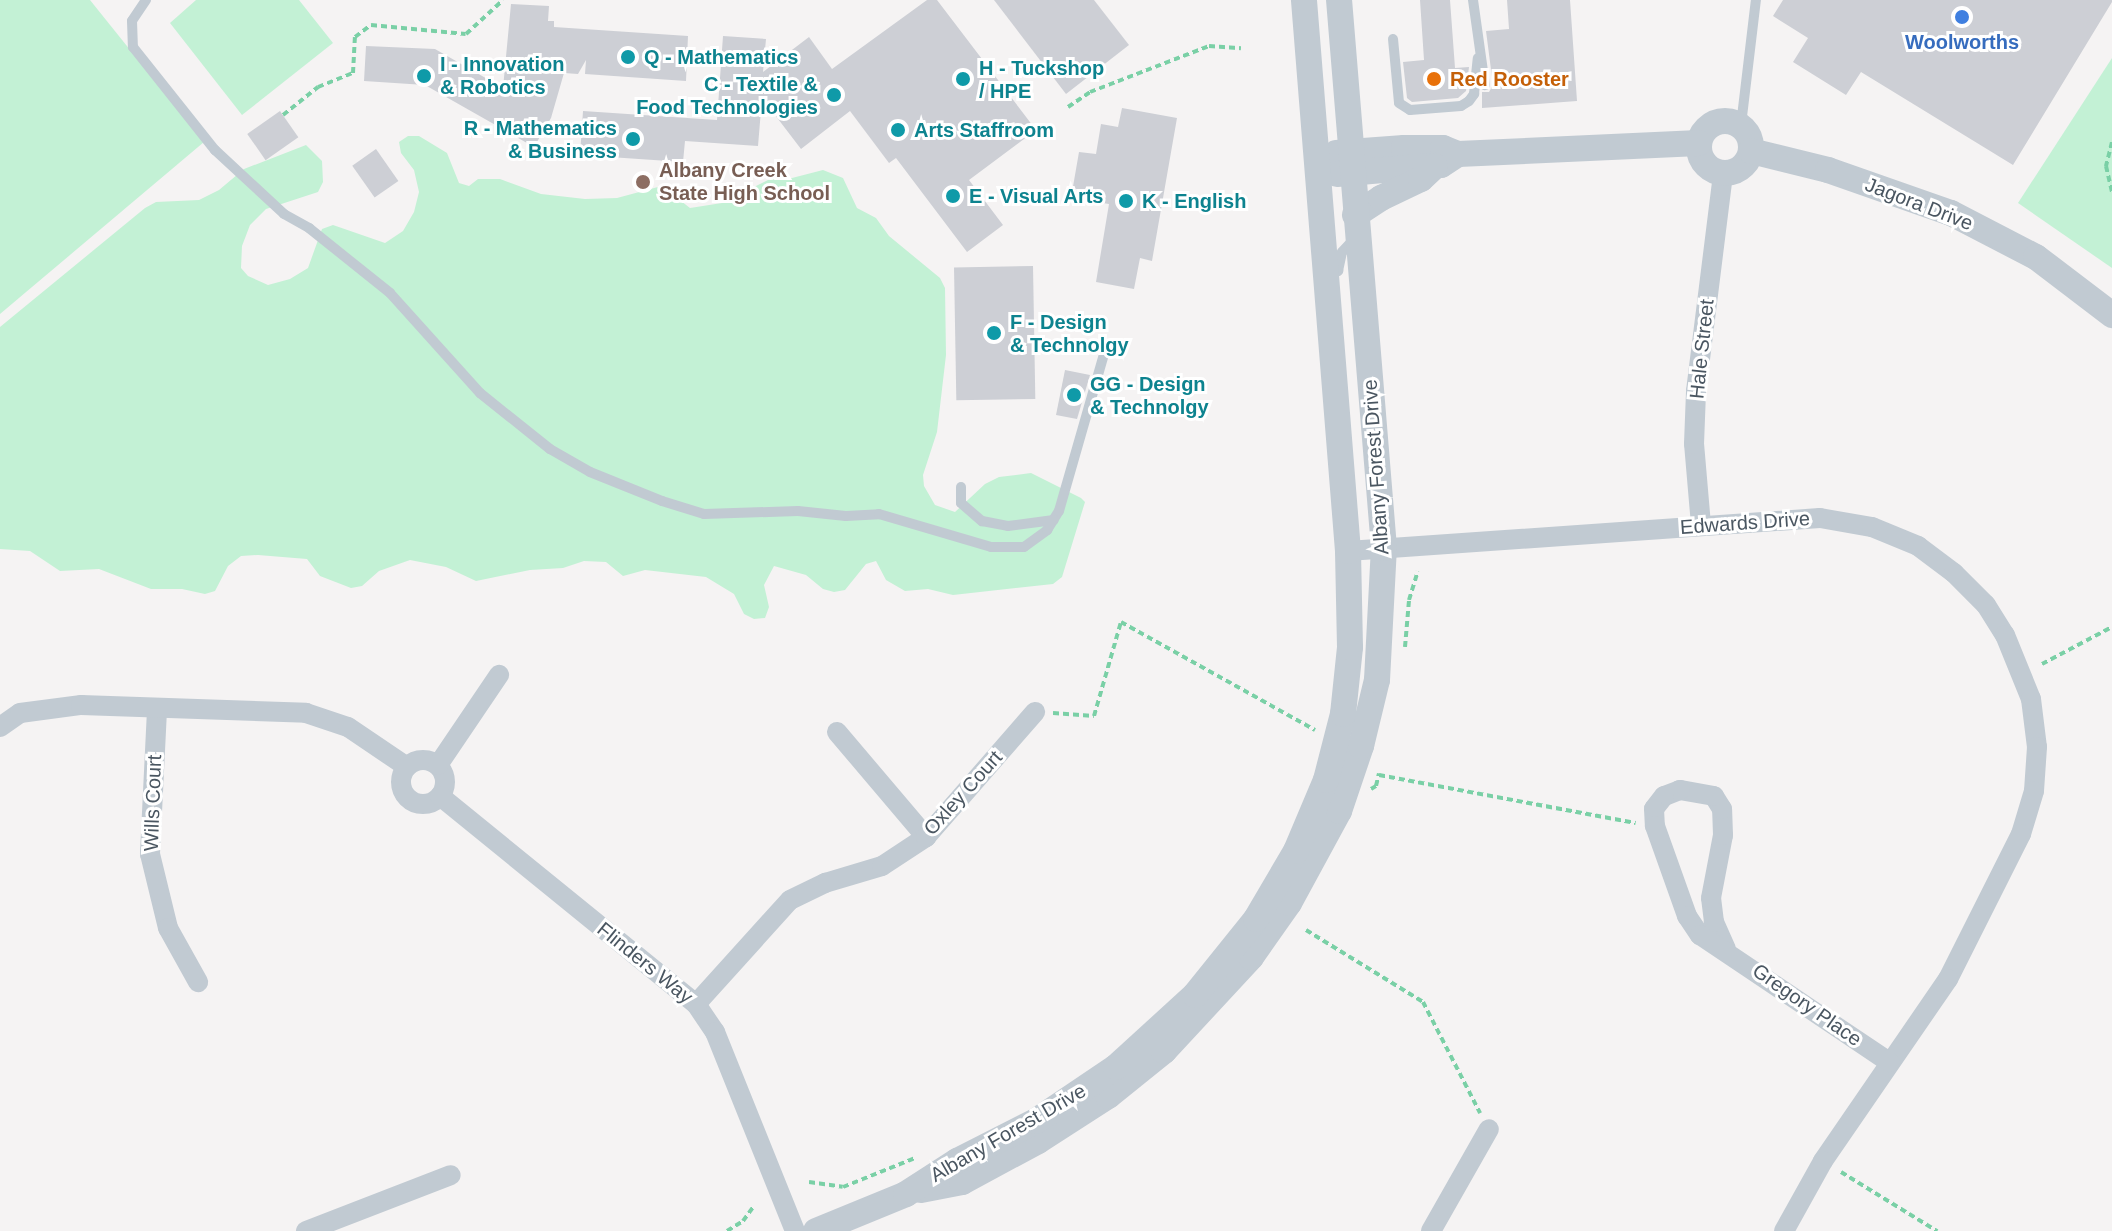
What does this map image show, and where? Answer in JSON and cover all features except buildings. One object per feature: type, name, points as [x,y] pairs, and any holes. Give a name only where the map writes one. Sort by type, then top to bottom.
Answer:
[{"type":"street","name":"Albany Forest Drive","points":[[906,1194],[957,1161],[1036,1121],[1116,1067],[1195,995],[1256,919],[1296,851],[1326,780],[1343,714],[1350,647],[1348,551],[1304,0]]},
{"type":"street","name":"Albany Forest Drive","points":[[816,1231],[906,1194],[962,1182],[1038,1141],[1108,1096],[1164,1051],[1251,957],[1289,903],[1339,811],[1361,746],[1377,680],[1384,548],[1339,0]]},
{"type":"street","points":[[1732,121],[1741,125],[1748,134],[1751,151],[1744,165],[1723,173],[1705,163],[1699,143],[1713,124],[1732,121]]},
{"type":"street","points":[[1317,165],[1443,148],[1458,154],[1699,143]]},
{"type":"street","name":"Jagora Drive","points":[[1751,151],[1828,170],[1951,213],[2036,257],[2112,315]]},
{"type":"street","points":[[1356,226],[1381,198],[1421,179],[1435,166],[1458,154]]},
{"type":"street","points":[[1351,162],[1435,166]]},
{"type":"street","name":"Hale Street","points":[[1701,525],[1694,444],[1696,391],[1723,173]]},
{"type":"street","name":"Edwards Drive","points":[[1348,551],[1820,518],[1872,527],[1918,546],[1954,573],[1986,605],[2019,662],[2031,699],[2037,747],[2034,791],[2021,834],[1948,979],[1823,1161],[1784,1231]]},
{"type":"street","points":[[438,765],[499,675]]},
{"type":"street","points":[[0,727],[20,713],[81,705],[157,710],[265,709],[306,713],[348,727],[407,767]]},
{"type":"street","name":"Wills Court","points":[[157,710],[150,854],[168,928],[198,982]]},
{"type":"street","name":"Oxley Court","points":[[696,1004],[790,900],[825,883],[882,866],[926,837],[1035,712]]},
{"type":"street","points":[[837,732],[926,837]]},
{"type":"street","points":[[420,760],[438,765],[445,778],[440,796],[422,804],[407,797],[401,782],[407,767],[420,760]]},
{"type":"street","points":[[1655,826],[1654,809],[1664,796],[1680,790],[1714,796],[1722,809],[1723,835],[1711,898],[1714,922],[1726,949]]},
{"type":"street","name":"Flinders Way","points":[[440,796],[696,1004],[715,1032],[795,1231]]},
{"type":"street","name":"Gregory Place","points":[[1655,826],[1687,916],[1700,935],[1726,949],[1889,1062]]},
{"type":"street","points":[[1431,1231],[1489,1129]]},
{"type":"street","points":[[306,1231],[451,1175]]},
{"type":"lane","points":[[146,0],[132,21],[130,35],[133,47],[215,150],[284,214],[309,228],[390,293],[480,393],[550,449],[590,472],[704,514],[798,511],[846,516],[879,514],[1007,548],[1032,543],[1054,520],[1106,347]]},
{"type":"lane","points":[[1393,39],[1399,103],[1410,110],[1461,106],[1474,94],[1478,58],[1473,0]]},
{"type":"lane","points":[[1741,125],[1756,0]]},
{"type":"lane","points":[[1478,58],[1484,67],[1485,85]]},
{"type":"lane","points":[[1324,275],[1338,271],[1342,252],[1356,226]]},
{"type":"lane","points":[[961,487],[961,503],[982,521],[1008,526],[1054,520]]},
{"type":"path","points":[[283,115],[318,87],[353,73],[355,37],[371,25],[466,34],[503,0]]},
{"type":"path","points":[[1068,107],[1090,92],[1209,46],[1241,48]]},
{"type":"path","points":[[2112,142],[2106,166],[2112,193]]},
{"type":"path","points":[[1035,712],[1094,716],[1121,622],[1315,730]]},
{"type":"path","points":[[2042,664],[2112,627]]},
{"type":"path","points":[[1311,743],[1317,719]]},
{"type":"path","points":[[1379,775],[1655,826]]},
{"type":"path","points":[[1306,930],[1423,1002],[1489,1129]]},
{"type":"path","points":[[809,1182],[843,1187],[921,1155]]},
{"type":"path","points":[[1841,1172],[1937,1231]]},
{"type":"path","points":[[727,1231],[743,1221],[754,1206]]},
{"type":"green space","points":[[0,0],[90,0],[204,142],[0,314]]},
{"type":"green space","points":[[196,0],[299,0],[333,43],[242,115],[170,23]]},
{"type":"green space","points":[[2112,58],[2112,268],[2018,203]]},
{"type":"green space","points":[[408,136],[419,136],[447,153],[459,183],[469,186],[478,179],[500,179],[541,194],[585,199],[617,198],[669,184],[690,208],[722,203],[770,179],[792,178],[823,170],[843,178],[857,208],[876,218],[889,236],[940,278],[945,288],[946,355],[937,432],[923,475],[924,486],[935,505],[955,512],[985,484],[999,477],[1031,473],[1081,498],[1085,502],[1062,577],[1053,584],[953,595],[928,589],[905,591],[886,580],[876,561],[866,564],[845,590],[834,592],[823,589],[806,575],[774,566],[764,585],[769,607],[765,618],[754,619],[744,614],[734,594],[706,577],[645,570],[623,576],[606,562],[584,561],[563,568],[530,570],[476,581],[446,567],[410,560],[379,571],[362,586],[351,588],[320,576],[307,559],[241,556],[228,566],[215,591],[205,594],[182,589],[151,589],[99,569],[60,571],[30,551],[0,549],[0,327],[145,208],[156,202],[199,200],[219,190],[244,169],[306,145],[322,161],[323,182],[318,192],[266,209],[250,225],[242,246],[241,268],[248,276],[268,285],[290,279],[308,268],[322,229],[333,225],[385,243],[403,231],[414,212],[419,192],[414,170],[401,153],[399,142]]},
{"type":"place","name":"Woolworths","points":[[1962,17]]},
{"type":"place","name":"Q - Mathematics","points":[[628,57]]},
{"type":"place","name":"I - Innovation & Robotics","points":[[424,76]]},
{"type":"place","name":"H - Tuckshop / HPE","points":[[963,79]]},
{"type":"place","name":"Red Rooster","points":[[1434,79]]},
{"type":"place","name":"C - Textile & Food Technologies","points":[[834,95]]},
{"type":"place","name":"Arts Staffroom","points":[[898,130]]},
{"type":"place","name":"R - Mathematics & Business","points":[[633,139]]},
{"type":"place","name":"Albany Creek State High School","points":[[643,182]]},
{"type":"place","name":"E - Visual Arts","points":[[953,196]]},
{"type":"place","name":"K - English","points":[[1126,201]]},
{"type":"place","name":"F - Design & Technolgy","points":[[994,333]]},
{"type":"place","name":"GG - Design & Technolgy","points":[[1074,395]]}]
